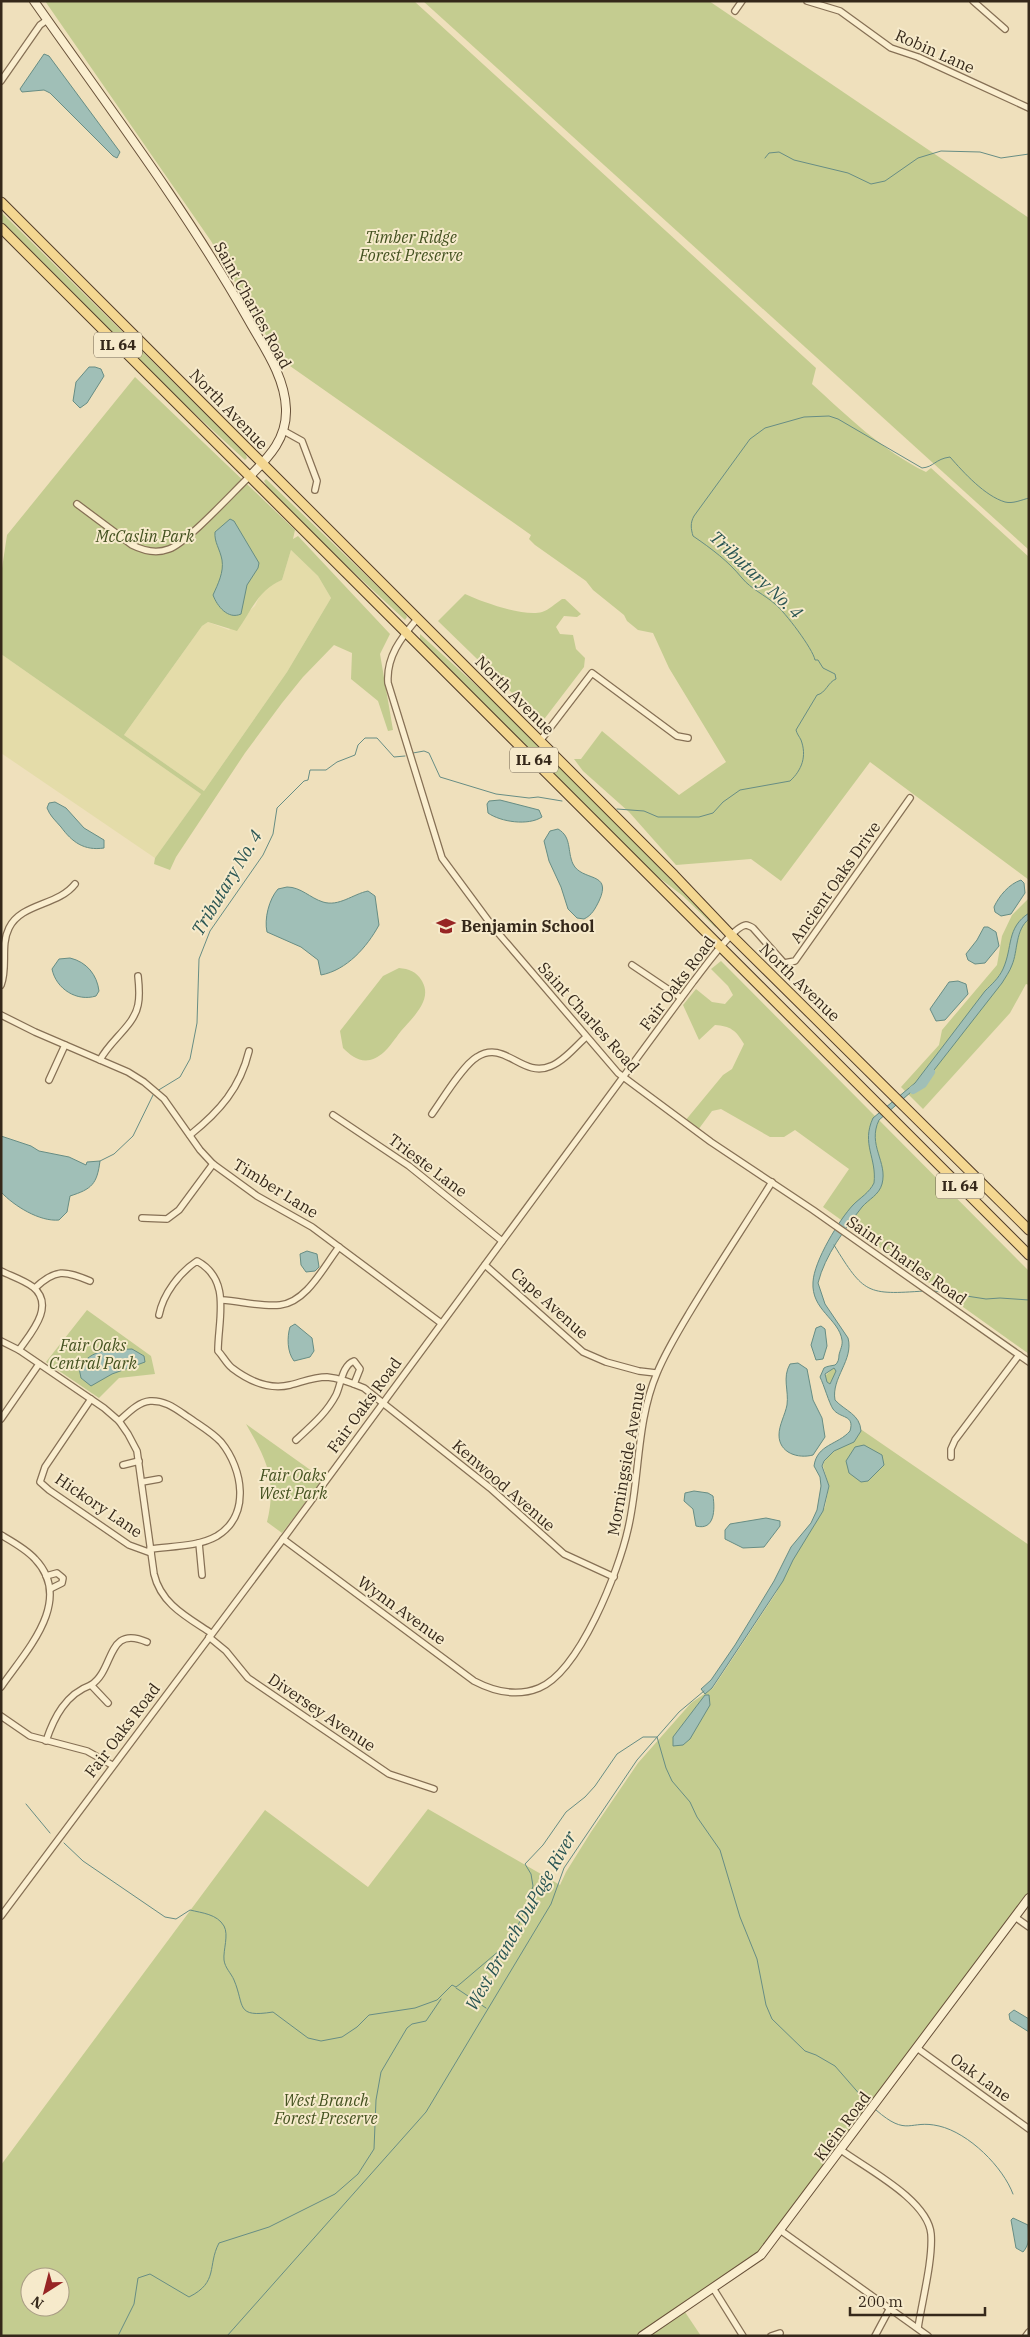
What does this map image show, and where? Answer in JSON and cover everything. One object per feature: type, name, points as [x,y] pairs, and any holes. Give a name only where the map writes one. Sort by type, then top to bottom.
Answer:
[{"type":"main road","name":"North Avenue","points":[[1,202],[674,875],[730,935],[1029,1230]]},
{"type":"main road","name":"North Avenue","points":[[1,228],[720,948],[1029,1254]]},
{"type":"street","name":"Saint Charles Road","points":[[34,1],[190,224],[235,296],[280,381],[286,407],[284,431],[274,449],[262,464],[184,539],[171,549],[156,552],[142,550],[132,545],[78,504]]},
{"type":"street","points":[[735,11],[742,1]]},
{"type":"street","name":"Robin Lane","points":[[808,1],[829,6],[845,14],[891,48],[918,58],[1029,108]]},
{"type":"street","points":[[974,1],[1005,29]]},
{"type":"street","points":[[1,81],[40,25],[47,20]]},
{"type":"street","points":[[284,431],[302,441],[317,481],[315,490]]},
{"type":"street","name":"Saint Charles Road","points":[[417,619],[406,632],[388,663],[388,683],[442,858],[499,934],[623,1078],[711,1142],[827,1220],[1029,1362]]},
{"type":"street","points":[[540,741],[592,673],[677,736],[688,738]]},
{"type":"street","name":"Ancient Oaks Drive","points":[[730,935],[746,925],[753,928],[784,963],[795,961],[910,798]]},
{"type":"street","points":[[1,985],[6,937],[12,923],[23,913],[63,895],[74,884]]},
{"type":"street","name":"Fair Oaks Road","points":[[1,1916],[283,1539],[681,998],[730,935]]},
{"type":"street","points":[[632,964],[681,998]]},
{"type":"street","points":[[100,1060],[108,1044],[128,1025],[136,1012],[139,1000],[138,976]]},
{"type":"street","name":"Timber Lane","points":[[1,1015],[132,1075],[156,1091],[213,1164],[257,1196],[306,1223],[441,1323]]},
{"type":"street","points":[[432,1114],[470,1062],[480,1055],[489,1052],[500,1052],[527,1068],[540,1070],[556,1064],[586,1037]]},
{"type":"street","points":[[49,1080],[65,1045]]},
{"type":"street","points":[[190,1134],[214,1115],[232,1092],[245,1068],[249,1051]]},
{"type":"street","name":"Trieste Lane","points":[[333,1115],[409,1166],[502,1241]]},
{"type":"street","points":[[142,1218],[166,1219],[179,1210],[213,1164]]},
{"type":"street","name":"Morningside Avenue","points":[[511,1693],[540,1688],[559,1673],[585,1636],[614,1577],[629,1527],[644,1418],[656,1374],[704,1288],[772,1182]]},
{"type":"street","points":[[222,1300],[267,1305],[281,1305],[291,1301],[305,1292],[339,1247]]},
{"type":"street","points":[[159,1315],[168,1293],[186,1269],[198,1260],[211,1270],[219,1286],[222,1300],[218,1351],[227,1364],[255,1382],[273,1386],[287,1386],[318,1378],[342,1379]]},
{"type":"street","name":"Cape Avenue","points":[[485,1265],[583,1352],[606,1362],[656,1374]]},
{"type":"street","points":[[1,1271],[34,1288],[42,1306],[41,1316],[18,1350]]},
{"type":"street","points":[[34,1288],[48,1276],[59,1273],[67,1273],[90,1281]]},
{"type":"street","points":[[1,1342],[18,1350],[39,1364],[91,1399],[119,1421]]},
{"type":"street","points":[[951,1457],[951,1449],[955,1440],[1019,1355]]},
{"type":"street","points":[[296,1440],[311,1429],[320,1418],[335,1396],[348,1364],[354,1361],[357,1362],[360,1369],[354,1384]]},
{"type":"street","points":[[1,1419],[39,1364]]},
{"type":"street","name":"Kenwood Avenue","points":[[342,1379],[364,1388],[490,1488],[564,1554],[614,1577]]},
{"type":"street","name":"Hickory Lane","points":[[91,1399],[45,1467],[40,1482],[130,1545],[150,1551],[199,1543],[222,1532],[231,1522],[238,1508],[241,1485],[226,1449],[209,1432],[163,1402],[149,1401],[139,1405],[119,1421]]},
{"type":"street","name":"Diversey Avenue","points":[[119,1421],[137,1451],[155,1581],[165,1600],[226,1650],[248,1678],[389,1774],[434,1789]]},
{"type":"street","points":[[123,1465],[139,1461]]},
{"type":"street","points":[[142,1482],[159,1479]]},
{"type":"street","points":[[1,1535],[35,1559],[46,1576],[50,1589],[49,1608],[44,1623],[1,1687]]},
{"type":"street","name":"Wynn Avenue","points":[[283,1539],[474,1681],[498,1691],[511,1693]]},
{"type":"street","points":[[199,1543],[202,1575]]},
{"type":"street","points":[[46,1576],[56,1573],[63,1578],[62,1583],[50,1589]]},
{"type":"street","points":[[46,1741],[54,1720],[63,1706],[78,1691],[91,1685],[101,1677],[118,1642],[132,1637],[147,1642]]},
{"type":"street","points":[[91,1685],[108,1703]]},
{"type":"street","points":[[1,1716],[30,1736],[92,1753],[112,1766]]},
{"type":"street","name":"Klein Road","points":[[642,2336],[760,2257],[1029,1898]]},
{"type":"street","points":[[1014,1917],[1029,1927]]},
{"type":"street","name":"Oak Lane","points":[[917,2048],[1029,2129]]},
{"type":"street","points":[[841,2150],[910,2200],[921,2210],[928,2222],[931,2242],[918,2328]]},
{"type":"street","points":[[780,2230],[928,2336]]},
{"type":"street","points":[[713,2288],[743,2336]]},
{"type":"street","points":[[875,2336],[890,2308]]},
{"type":"street","points":[[1026,2336],[1029,2332]]},
{"type":"street","points":[[771,2336],[780,2333]]},
{"type":"shaded area","points":[[291,550],[318,576],[331,598],[287,672],[204,791],[124,735],[202,626],[208,622],[229,630],[255,606],[261,593],[269,586],[282,580]]},
{"type":"shaded area","points":[[1,654],[201,794],[155,858],[1,753]]},
{"type":"green space","name":"Timber Ridge Forest Preserve","points":[[45,1],[414,1],[816,368],[812,384],[866,432],[895,454],[926,472],[931,468],[1029,557],[1029,880],[870,762],[781,881],[751,859],[676,865],[629,812],[583,771],[574,759],[581,759],[602,731],[679,795],[726,762],[669,668],[653,633],[638,630],[627,621],[624,615],[593,590],[586,581],[535,545],[529,539],[531,535],[280,359],[211,241]]},
{"type":"green space","points":[[423,1],[709,1],[1029,218],[1029,550]]},
{"type":"green space","points":[[1,212],[245,453],[247,458],[245,460],[181,401],[1,221]]},
{"type":"green space","name":"McCaslin Park","points":[[135,377],[295,530],[293,539],[298,536],[390,634],[380,654],[393,730],[388,731],[378,701],[351,679],[352,653],[334,645],[303,677],[245,753],[176,857],[170,870],[154,864],[155,858],[201,794],[1,654],[1,575],[7,535]],"holes":[[[291,550],[318,576],[331,598],[287,672],[204,791],[124,735],[202,626],[208,622],[237,631],[261,595],[282,580]]]},
{"type":"green space","points":[[266,479],[404,612],[407,617],[405,620],[270,491],[264,481]]},
{"type":"green space","points":[[465,594],[503,608],[534,613],[545,611],[562,599],[565,599],[581,614],[577,617],[564,616],[556,627],[560,634],[573,635],[576,649],[585,658],[584,667],[542,722],[438,621]]},
{"type":"green space","points":[[420,634],[489,697],[715,923],[716,928],[683,896],[649,870],[425,646],[420,640]]},
{"type":"green space","points":[[1029,898],[1029,918],[1026,922],[1029,920],[1029,985],[1026,984],[1010,1013],[923,1109],[901,1087],[939,1045],[942,1030],[997,965],[1002,936],[1012,915]]},
{"type":"green space","points":[[721,961],[1029,1271],[1029,1354],[823,1207],[849,1169],[795,1130],[784,1137],[770,1137],[721,1109],[712,1111],[698,1130],[685,1121],[723,1075],[732,1069],[744,1044],[732,1030],[725,1026],[715,1025],[699,1040],[683,1005],[696,989],[712,1002],[725,1004],[733,995],[728,986],[711,969]]},
{"type":"green space","points":[[399,968],[412,971],[422,981],[425,995],[420,1008],[380,1056],[370,1060],[355,1058],[343,1048],[340,1031],[383,976]]},
{"type":"green space","name":"Fair Oaks Central Park","points":[[87,1310],[151,1356],[155,1374],[119,1378],[99,1398],[46,1362]]},
{"type":"green space","points":[[832,1369],[836,1371],[830,1384],[825,1376]]},
{"type":"green space","name":"Fair Oaks West Park","points":[[246,1424],[323,1479],[282,1533],[267,1522],[271,1494],[268,1471],[260,1449]]},
{"type":"green space","name":"West Branch Forest Preserve","points":[[859,1428],[1029,1545],[1029,1892],[759,2253],[648,2336],[1,2336],[1,2165],[265,1810],[368,1887],[428,1809],[560,1885],[591,1832],[638,1763],[691,1703],[713,1688],[776,1593],[794,1557],[825,1507],[829,1486],[823,1466],[830,1454],[854,1439]]},
{"type":"green space","points":[[685,2312],[701,2336],[650,2336]]},
{"type":"water","points":[[44,54],[49,56],[120,152],[117,158],[50,93],[44,90],[22,92],[20,89]]},
{"type":"water","points":[[89,367],[101,369],[104,376],[87,403],[80,408],[73,401],[76,382]]},
{"type":"water","points":[[230,519],[234,521],[259,563],[258,568],[247,585],[241,614],[236,615],[227,614],[217,603],[213,595],[222,569],[215,532]]},
{"type":"water","points":[[500,800],[539,810],[542,817],[536,820],[515,822],[500,819],[488,813],[487,804],[489,801]]},
{"type":"water","points":[[55,802],[66,808],[84,828],[104,840],[104,848],[85,847],[74,841],[51,816],[47,808],[49,803]]},
{"type":"water","points":[[558,829],[567,840],[571,859],[577,870],[595,878],[602,885],[602,892],[596,907],[584,919],[577,918],[568,909],[561,887],[549,861],[544,841],[550,831]]},
{"type":"water","points":[[1021,880],[1024,883],[1025,893],[1011,914],[1001,916],[995,912],[994,907],[1002,895],[1012,884]]},
{"type":"water","points":[[292,887],[318,900],[329,903],[340,902],[368,891],[375,896],[379,925],[369,941],[348,963],[321,975],[318,960],[301,947],[267,932],[267,915],[272,898],[278,889]]},
{"type":"water","points":[[1029,913],[1029,919],[1024,924],[1019,935],[1011,967],[1002,983],[920,1088],[911,1092],[879,1120],[875,1137],[882,1168],[882,1184],[879,1191],[862,1207],[836,1243],[825,1262],[818,1283],[825,1304],[848,1338],[848,1354],[836,1384],[835,1400],[855,1417],[861,1431],[854,1442],[834,1451],[824,1461],[822,1466],[829,1486],[823,1511],[793,1560],[783,1581],[712,1688],[705,1694],[701,1689],[711,1680],[735,1645],[774,1581],[791,1547],[811,1523],[817,1510],[821,1486],[820,1477],[814,1466],[819,1453],[850,1431],[849,1419],[833,1409],[820,1377],[824,1368],[837,1363],[842,1342],[836,1326],[816,1300],[813,1282],[814,1273],[822,1252],[834,1230],[847,1212],[874,1183],[869,1143],[870,1127],[873,1118],[915,1083],[985,991],[995,981],[1006,961],[1013,932]],"holes":[[[834,1368],[836,1371],[830,1384],[827,1382],[825,1374]]]},
{"type":"water","points":[[984,927],[988,927],[996,932],[999,946],[985,963],[975,964],[968,960],[966,954]]},
{"type":"water","points":[[70,958],[90,970],[98,985],[99,991],[96,996],[82,997],[75,995],[68,992],[58,982],[52,969],[59,959]]},
{"type":"water","points":[[958,981],[966,984],[968,994],[945,1020],[936,1021],[930,1009],[949,982]]},
{"type":"water","points":[[1,1136],[31,1146],[39,1151],[69,1157],[86,1165],[87,1162],[100,1161],[95,1180],[84,1191],[70,1196],[67,1212],[59,1220],[36,1216],[13,1203],[1,1192]]},
{"type":"water","points":[[307,1251],[317,1254],[319,1267],[315,1271],[306,1272],[301,1265],[300,1254]]},
{"type":"water","points":[[295,1324],[312,1338],[314,1351],[310,1357],[294,1361],[289,1349],[288,1335],[290,1327]]},
{"type":"water","points":[[821,1326],[825,1329],[827,1346],[823,1359],[816,1360],[811,1345],[816,1328]]},
{"type":"water","points":[[132,1349],[144,1356],[145,1362],[112,1374],[91,1386],[81,1378],[79,1368],[84,1361],[96,1353]]},
{"type":"water","points":[[798,1363],[807,1369],[813,1400],[822,1418],[825,1437],[813,1455],[807,1456],[796,1455],[786,1450],[782,1446],[779,1435],[787,1405],[786,1374],[790,1364]]},
{"type":"water","points":[[864,1445],[882,1455],[884,1465],[868,1481],[861,1482],[849,1473],[846,1461],[855,1447]]},
{"type":"water","points":[[694,1491],[708,1493],[713,1496],[714,1513],[710,1522],[702,1527],[696,1526],[693,1509],[684,1501],[685,1493]]},
{"type":"water","points":[[766,1518],[780,1521],[780,1526],[764,1547],[743,1548],[725,1539],[725,1530],[730,1524]]},
{"type":"water","points":[[705,1695],[709,1695],[710,1705],[690,1739],[683,1745],[673,1746],[673,1737]]},
{"type":"water","points":[[1014,2010],[1029,2019],[1029,2032],[1010,2020],[1009,2014]]},
{"type":"water","points":[[1013,2218],[1028,2225],[1028,2243],[1023,2252],[1016,2248],[1011,2220]]},
{"type":"waterway","points":[[765,158],[769,153],[779,152],[794,160],[848,173],[871,184],[885,181],[918,158],[941,151],[980,152],[1001,158],[1029,154]]},
{"type":"waterway","name":"Tributary No. 4","points":[[617,809],[644,811],[658,817],[699,817],[713,813],[723,802],[740,790],[790,781],[798,772],[804,752],[796,730],[817,695],[823,692],[836,679],[835,674],[823,668],[818,660],[815,660],[792,622],[780,608],[746,582],[731,566],[693,536],[691,526],[694,516],[750,439],[765,428],[804,417],[829,416],[838,419],[922,468],[950,457],[975,483],[997,499],[1005,502],[1017,502],[1029,498]]},
{"type":"waterway","name":"Tributary No. 4","points":[[157,1091],[180,1077],[190,1059],[197,1023],[199,959],[210,931],[263,855],[273,834],[277,808],[304,781],[308,780],[310,770],[326,770],[337,762],[355,755],[358,745],[365,738],[377,738],[394,757],[405,756]]},
{"type":"waterway","name":"Tributary No. 4","points":[[413,753],[424,751],[429,753],[440,777],[496,794],[562,801]]},
{"type":"waterway","name":"West Branch DuPage River","points":[[913,1090],[923,1084],[931,1072]]},
{"type":"waterway","name":"Tributary No. 4","points":[[100,1161],[114,1154],[133,1136],[154,1093]]},
{"type":"waterway","points":[[834,1245],[853,1273],[869,1288],[890,1292],[924,1291]]},
{"type":"waterway","points":[[934,1291],[986,1299],[1029,1300]]},
{"type":"waterway","name":"West Branch DuPage River","points":[[227,2336],[426,2112],[551,1904],[564,1868],[637,1760],[679,1712],[704,1691]]},
{"type":"waterway","points":[[64,1843],[83,1861],[165,1917],[176,1919],[190,1910],[209,1915],[221,1922],[224,1926],[226,1938],[225,1963],[234,1980],[243,2008],[252,2013],[273,2012],[308,2038],[321,2041],[342,2037],[357,2027],[369,2015],[415,2008],[437,2000],[452,1985],[456,1987],[500,1950],[515,1932],[528,1903],[533,1886],[531,1874],[525,1864],[543,1845],[566,1812],[585,1797],[595,1786],[617,1754],[643,1737],[657,1737],[672,1781],[690,1802],[697,1817],[720,1850],[740,1917],[757,1959],[766,2005],[772,2019],[805,2051],[835,2066],[869,2105]]},
{"type":"waterway","points":[[26,1804],[50,1833]]},
{"type":"waterway","points":[[456,1988],[486,2008]]},
{"type":"waterway","points":[[118,2336],[134,2304],[138,2278],[150,2274],[189,2297],[205,2285],[209,2279],[215,2251],[219,2243],[269,2227],[335,2194],[358,2174],[374,2149],[376,2100],[381,2072],[407,2028],[412,2024],[426,2021],[441,1999]]},
{"type":"waterway","points":[[876,2110],[902,2126],[929,2124],[939,2126],[962,2136],[984,2152],[993,2162],[1013,2194]]},
{"type":"waterway","points":[[167,2336],[172,2336]]},
{"type":"place","name":"Benjamin School","points":[[446,926]]}]
